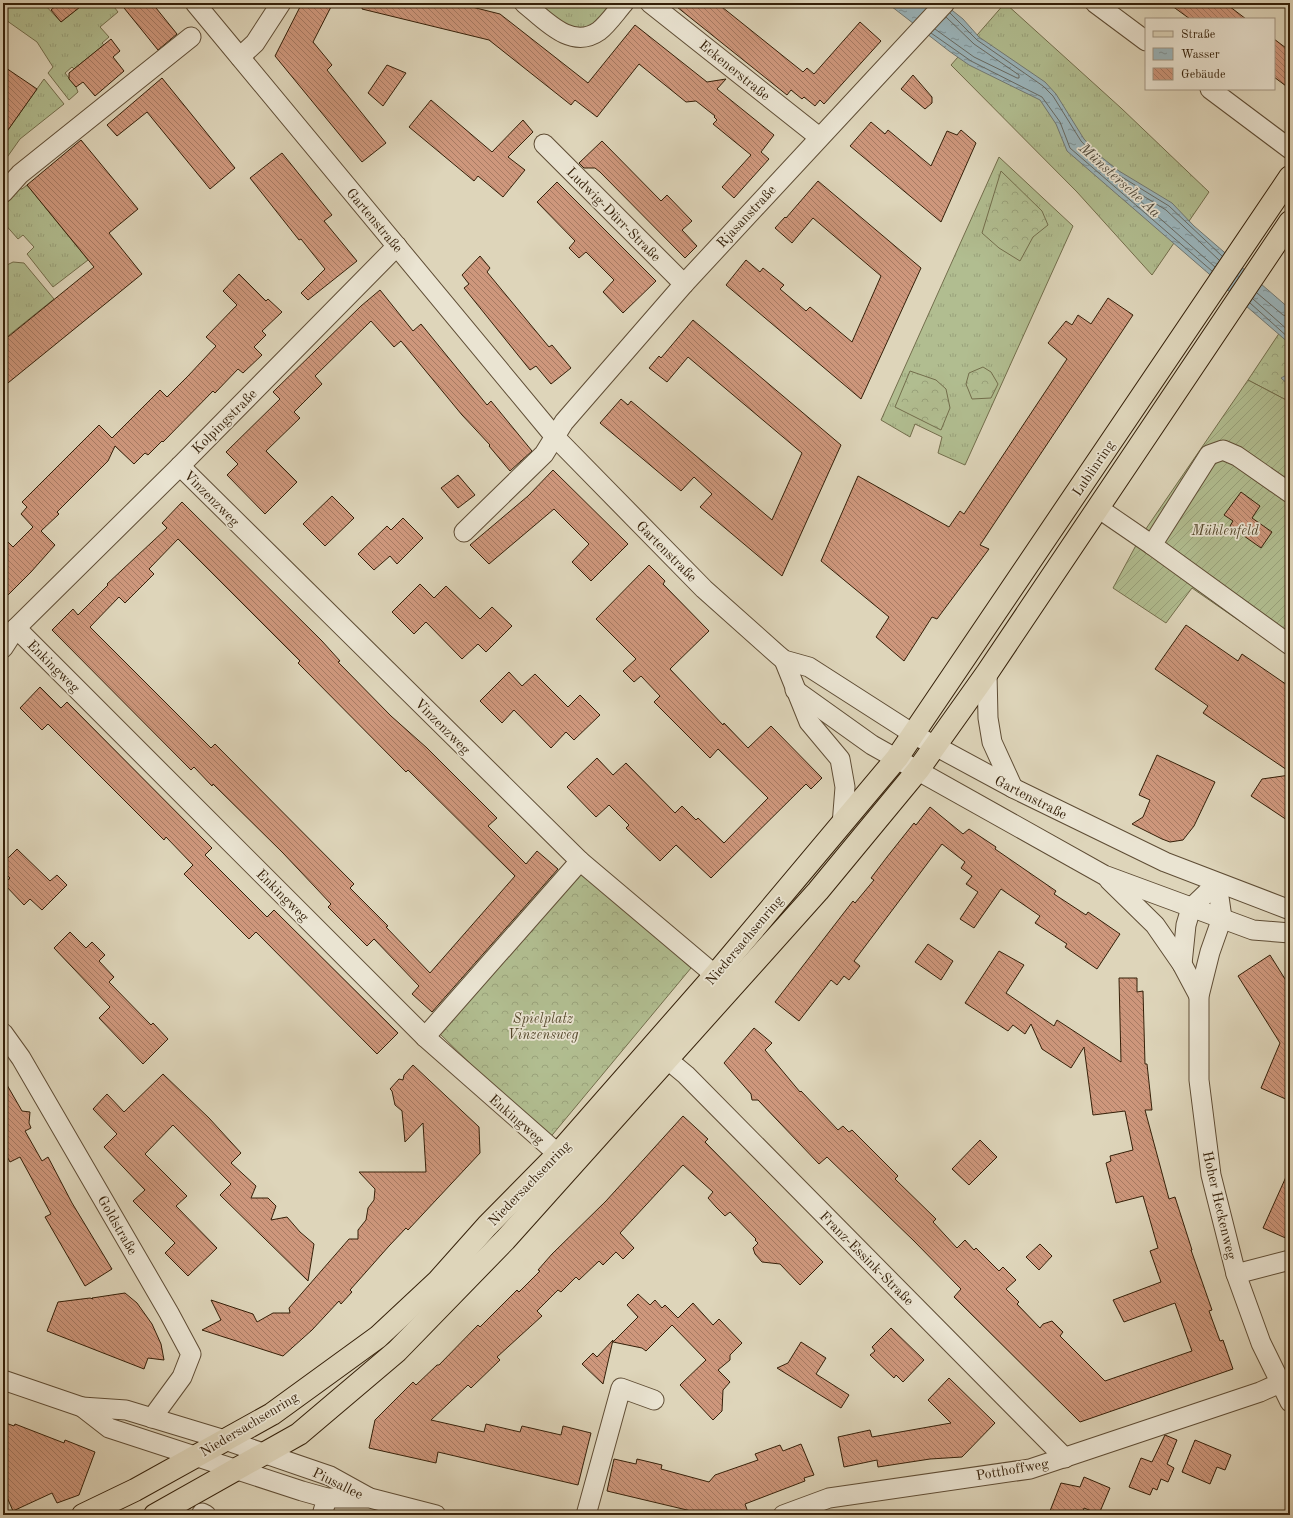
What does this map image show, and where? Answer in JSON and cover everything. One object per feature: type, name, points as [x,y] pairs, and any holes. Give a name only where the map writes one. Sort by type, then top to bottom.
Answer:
[{"type":"main road","name":"Lublinring","points":[[897,758],[915,735],[1290,177]]},
{"type":"main road","name":"Lublinring","points":[[918,770],[988,673],[1290,222]]},
{"type":"main road","name":"Niedersachsenring","points":[[83,1515],[135,1490],[288,1404],[378,1337],[438,1281],[488,1226],[558,1154],[715,975],[897,758]]},
{"type":"main road","name":"Niedersachsenring","points":[[155,1515],[299,1434],[397,1351],[510,1235],[668,1060],[818,891],[918,770]]},
{"type":"street","name":"Gartenstraße","points":[[195,3],[555,437],[704,589],[784,660],[809,667],[915,735],[1013,788],[1118,841],[1217,883],[1290,910]]},
{"type":"street","points":[[240,57],[256,43],[281,3]]},
{"type":"street","points":[[524,3],[559,31],[572,36],[585,38],[600,30],[624,3]]},
{"type":"street","name":"Eckenerstraße","points":[[650,3],[819,137]]},
{"type":"street","name":"Rjasanstraße","points":[[555,437],[564,422],[684,284],[914,34],[945,3]]},
{"type":"street","points":[[1096,3],[1145,40]]},
{"type":"street","points":[[3,193],[20,174],[191,37]]},
{"type":"street","points":[[1211,90],[1290,149]]},
{"type":"street","name":"Ludwig-Dürr-Straße","points":[[544,144],[684,284]]},
{"type":"street","name":"Kolpingstraße","points":[[3,648],[16,628],[180,466],[397,246]]},
{"type":"street","points":[[464,532],[544,454],[555,437]]},
{"type":"street","points":[[1152,545],[1209,455],[1223,450],[1237,456],[1290,493]]},
{"type":"street","name":"Vinzenzweg","points":[[180,466],[580,861],[715,975]]},
{"type":"street","points":[[1098,508],[1152,545],[1290,645]]},
{"type":"street","name":"Enkingweg","points":[[16,628],[425,1037],[558,1154]]},
{"type":"street","name":"Gartenstraße","points":[[784,660],[809,722],[840,759],[845,787],[842,825]]},
{"type":"street","points":[[988,673],[988,718],[992,742],[1013,788]]},
{"type":"street","points":[[796,690],[872,745],[1104,875],[1253,930],[1290,933]]},
{"type":"street","points":[[425,1037],[580,861]]},
{"type":"street","points":[[1104,875],[1155,924],[1182,964]]},
{"type":"street","points":[[1182,964],[1186,925],[1191,908],[1217,883]]},
{"type":"street","name":"Hoher Heckenweg","points":[[1217,883],[1222,918],[1210,952],[1199,996],[1199,1080],[1211,1175],[1236,1274],[1261,1343],[1290,1402]]},
{"type":"street","name":"Hoher Heckenweg","points":[[1182,964],[1199,996]]},
{"type":"street","name":"Goldstraße","points":[[3,1033],[33,1078],[191,1354],[182,1377],[152,1418]]},
{"type":"street","name":"Franz-Essink-Straße","points":[[668,1060],[686,1075],[1065,1458]]},
{"type":"street","points":[[1236,1274],[1290,1260]]},
{"type":"street","name":"Piusallee","points":[[3,1380],[82,1407],[116,1408],[225,1440],[330,1476],[370,1498]]},
{"type":"street","name":"Potthoffweg","points":[[783,1515],[829,1498],[1030,1469],[1280,1383]]},
{"type":"street","points":[[586,1515],[621,1388],[654,1400]]},
{"type":"street","name":"Piusallee","points":[[82,1407],[109,1428],[235,1470],[325,1506],[370,1498]]},
{"type":"street","points":[[370,1498],[436,1515]]},
{"type":"green space","points":[[3,3],[43,3],[61,22],[85,3],[111,3],[118,12],[100,27],[109,37],[102,43],[104,45],[74,69],[72,67],[65,73],[78,92],[69,100],[48,73],[53,67],[37,42],[3,18]]},
{"type":"green space","points":[[536,3],[616,3],[588,30],[567,28]]},
{"type":"green space","points":[[1005,3],[1121,108],[1209,192],[1152,275],[1077,192],[951,65]]},
{"type":"green space","points":[[44,79],[64,104],[20,139],[3,163],[3,137]]},
{"type":"green space","points":[[999,157],[1073,226],[965,465],[938,453],[942,437],[915,424],[910,437],[881,420]]},
{"type":"green space","points":[[1001,171],[1042,211],[1048,225],[1033,237],[1020,261],[999,248],[982,233]]},
{"type":"green space","points":[[27,185],[88,260],[53,287],[27,254],[34,247],[23,235],[18,239],[3,222],[3,201],[16,188],[22,189]]},
{"type":"green space","points":[[13,262],[24,263],[54,299],[3,340],[3,267]]},
{"type":"green space","points":[[1290,317],[1290,402],[1248,380]]},
{"type":"green space","points":[[983,367],[991,372],[998,384],[991,398],[972,399],[966,384],[969,373]]},
{"type":"green space","points":[[910,371],[936,380],[946,389],[950,408],[941,430],[895,407]]},
{"type":"green space","name":"Mühlenfeld","points":[[1248,380],[1290,402],[1290,656],[1192,588],[1166,623],[1113,588],[1141,536]]},
{"type":"green space","name":"Spielplatz Vinzensweg","points":[[582,868],[691,968],[548,1140],[437,1031]]},
{"type":"water","name":"Münstersche Aa","points":[[887,3],[943,3],[963,19],[979,37],[1045,82],[1056,94],[1084,139],[1100,156],[1119,171],[1172,203],[1194,226],[1290,309],[1290,344],[1067,151],[1056,124],[1040,100],[969,65]]},
{"type":"water","points":[[1290,373],[1290,386],[1281,378]]},
{"type":"building","points":[[59,3],[85,3],[61,22],[51,10]]},
{"type":"building","points":[[120,3],[152,3],[177,34],[158,50]]},
{"type":"building","points":[[302,3],[333,3],[313,42],[332,65],[327,70],[386,143],[362,162],[275,56]]},
{"type":"building","points":[[363,3],[456,3],[500,14],[588,83],[635,25],[707,82],[726,79],[717,89],[774,135],[761,152],[769,159],[734,198],[722,187],[751,155],[713,124],[717,120],[714,117],[715,116],[696,101],[686,102],[639,64],[597,117],[575,100],[571,105],[489,40],[362,9]]},
{"type":"building","points":[[672,3],[717,3],[803,72],[807,68],[814,74],[860,22],[881,41],[824,104],[820,100],[815,106],[804,97],[802,99],[791,90],[787,95]]},
{"type":"building","points":[[1168,3],[1225,3],[1245,18],[1189,18]]},
{"type":"building","points":[[111,39],[120,51],[113,57],[124,71],[95,96],[83,82],[76,87],[69,79],[69,73]]},
{"type":"building","points":[[1275,40],[1290,51],[1290,89],[1275,78]]},
{"type":"building","points":[[387,65],[406,73],[383,106],[368,93]]},
{"type":"building","points":[[3,66],[37,89],[3,137]]},
{"type":"building","points":[[913,75],[932,97],[932,103],[925,109],[901,89]]},
{"type":"building","points":[[162,78],[235,168],[210,189],[147,112],[117,136],[107,125]]},
{"type":"building","points":[[431,100],[492,152],[523,120],[533,132],[508,157],[525,170],[503,197],[478,176],[474,181],[409,127]]},
{"type":"building","points":[[871,122],[885,134],[888,130],[931,166],[947,131],[957,135],[961,130],[976,143],[941,222],[850,146]]},
{"type":"building","points":[[81,140],[138,209],[109,233],[142,274],[3,387],[3,341],[94,267],[27,185]]},
{"type":"building","points":[[602,141],[661,201],[667,195],[692,221],[682,230],[697,246],[685,258],[600,172],[595,168],[584,168],[579,163]]},
{"type":"building","points":[[282,153],[332,215],[324,221],[357,261],[308,300],[301,293],[325,269],[301,239],[299,240],[250,178]]},
{"type":"building","points":[[818,181],[921,268],[861,399],[726,285],[746,260],[760,272],[763,268],[784,285],[780,289],[806,311],[810,307],[852,342],[881,276],[813,218],[792,243],[775,228],[785,217],[786,218]]},
{"type":"building","points":[[557,182],[656,281],[623,313],[603,292],[614,280],[586,252],[579,258],[569,248],[575,241],[537,202]]},
{"type":"building","points":[[480,256],[490,268],[487,272],[549,347],[552,345],[571,368],[551,384],[536,366],[530,370],[464,288],[469,284],[462,275]]},
{"type":"building","points":[[239,274],[266,301],[268,299],[282,312],[262,331],[266,335],[254,347],[262,355],[243,373],[238,369],[215,393],[213,391],[163,442],[162,441],[148,455],[145,453],[134,464],[115,446],[108,461],[57,512],[59,514],[41,531],[55,545],[3,600],[3,537],[13,547],[33,527],[21,514],[27,507],[22,502],[99,425],[112,438],[160,390],[167,397],[188,376],[216,346],[206,337],[237,305],[223,291]]},
{"type":"building","points":[[380,290],[413,331],[421,324],[487,405],[491,401],[532,451],[510,471],[489,446],[490,445],[462,415],[401,341],[394,347],[371,321],[315,376],[322,384],[294,412],[300,418],[266,451],[297,482],[265,514],[227,475],[238,464],[226,452],[280,399],[273,392],[361,306]]},
{"type":"building","points":[[1108,298],[1133,315],[980,545],[989,549],[937,619],[932,617],[904,661],[876,637],[889,617],[821,561],[858,476],[949,527],[960,511],[964,514],[1067,359],[1048,343],[1066,321],[1072,325],[1078,315],[1091,324]]},
{"type":"building","points":[[693,320],[841,445],[782,576],[700,507],[712,494],[694,477],[681,491],[600,423],[621,399],[628,405],[631,401],[772,520],[802,453],[688,357],[667,382],[649,368],[659,356],[661,358]]},
{"type":"building","points":[[553,470],[628,544],[591,581],[572,562],[589,544],[554,509],[489,564],[470,545],[528,496]]},
{"type":"building","points":[[458,475],[475,495],[458,508],[441,488]]},
{"type":"building","points":[[1241,492],[1260,506],[1252,518],[1272,532],[1261,548],[1230,526],[1233,521],[1224,515]]},
{"type":"building","points":[[332,496],[354,518],[325,546],[303,524]]},
{"type":"building","points":[[182,502],[322,641],[340,661],[338,662],[391,716],[427,748],[497,818],[488,826],[526,864],[537,851],[558,869],[432,1012],[412,994],[419,986],[374,939],[367,946],[328,907],[331,904],[283,853],[213,784],[212,786],[194,767],[191,770],[52,630],[73,609],[78,615],[108,585],[107,584],[167,528],[162,523]],"holes":[[[178,539],[300,661],[298,663],[406,772],[408,770],[515,876],[430,973],[386,927],[388,926],[350,888],[354,884],[215,744],[211,748],[90,627],[119,597],[125,603],[154,574],[149,569]]]},
{"type":"building","points":[[403,518],[423,538],[397,564],[390,556],[374,570],[358,554],[387,526],[391,530]]},
{"type":"building","points":[[649,565],[665,581],[663,584],[709,631],[670,669],[723,725],[724,723],[748,748],[771,726],[822,778],[811,789],[806,784],[711,878],[676,845],[660,861],[626,828],[629,825],[609,805],[596,817],[567,787],[597,758],[613,775],[626,763],[675,813],[682,806],[696,820],[698,818],[724,843],[768,798],[718,749],[710,758],[654,702],[660,696],[641,676],[634,682],[623,671],[636,659],[596,619]]},
{"type":"building","points":[[420,584],[434,598],[446,586],[480,619],[492,607],[512,626],[486,652],[478,644],[462,659],[426,622],[414,634],[392,612]]},
{"type":"building","points":[[1186,625],[1238,661],[1242,654],[1290,687],[1290,772],[1203,713],[1208,706],[1155,669]]},
{"type":"building","points":[[509,672],[522,686],[535,674],[568,707],[580,695],[600,715],[574,740],[566,732],[551,748],[514,710],[502,723],[480,701]]},
{"type":"building","points":[[40,687],[61,708],[67,702],[212,848],[205,855],[267,917],[274,910],[398,1033],[377,1054],[256,932],[249,939],[184,874],[193,865],[166,837],[164,840],[48,724],[42,730],[20,708]]},
{"type":"building","points":[[1157,755],[1215,782],[1194,826],[1183,840],[1170,842],[1132,824],[1143,817],[1150,800],[1139,795]]},
{"type":"building","points":[[1290,775],[1290,822],[1251,796],[1262,779]]},
{"type":"building","points":[[930,807],[963,834],[969,829],[1056,891],[1054,894],[1086,915],[1088,912],[1120,934],[1097,969],[1065,947],[1067,944],[1035,923],[1040,916],[1001,889],[974,928],[960,919],[978,892],[966,884],[972,876],[961,868],[965,862],[942,844],[854,961],[860,966],[849,980],[844,976],[837,985],[831,980],[799,1021],[775,1002],[853,901],[855,903],[874,880],[871,878],[914,823],[916,825]]},
{"type":"building","points":[[17,849],[50,881],[57,875],[67,885],[42,910],[30,899],[24,905],[4,884],[10,878],[3,871],[3,863]]},
{"type":"building","points":[[70,932],[86,948],[92,942],[105,955],[99,961],[114,977],[109,982],[151,1025],[153,1023],[168,1039],[143,1064],[99,1018],[110,1007],[54,948]]},
{"type":"building","points":[[928,944],[953,961],[941,980],[915,962]]},
{"type":"building","points":[[999,951],[1024,965],[1006,993],[1054,1026],[1057,1020],[1121,1062],[1119,978],[1137,978],[1137,992],[1143,991],[1145,1064],[1147,1064],[1152,1110],[1145,1110],[1169,1199],[1175,1197],[1191,1250],[1212,1310],[1209,1311],[1220,1341],[1223,1340],[1233,1369],[1080,1422],[954,1297],[961,1289],[914,1241],[827,1157],[819,1164],[758,1100],[752,1100],[751,1094],[724,1063],[754,1028],[772,1043],[765,1050],[800,1092],[801,1091],[838,1130],[843,1126],[849,1132],[852,1130],[898,1176],[895,1179],[936,1219],[933,1222],[957,1248],[965,1240],[974,1250],[976,1248],[999,1271],[1003,1267],[1016,1280],[1006,1289],[1019,1302],[1017,1304],[1040,1328],[1043,1324],[1052,1321],[1063,1332],[1060,1336],[1105,1381],[1192,1351],[1175,1303],[1124,1322],[1113,1300],[1161,1282],[1150,1251],[1158,1248],[1143,1196],[1116,1203],[1106,1163],[1111,1161],[1110,1156],[1133,1150],[1125,1111],[1093,1115],[1084,1047],[1071,1068],[1042,1049],[1031,1024],[1025,1034],[1013,1025],[1008,1031],[965,1003]]},
{"type":"building","points":[[1270,955],[1290,987],[1290,1101],[1261,1088],[1280,1043],[1238,976]]},
{"type":"building","points":[[413,1065],[479,1127],[480,1153],[408,1230],[406,1228],[389,1246],[350,1290],[352,1292],[341,1304],[339,1301],[312,1330],[283,1356],[202,1330],[221,1320],[211,1300],[253,1314],[257,1322],[273,1313],[290,1313],[289,1308],[349,1239],[358,1239],[358,1230],[366,1220],[368,1208],[374,1200],[375,1189],[359,1172],[426,1172],[423,1123],[405,1142],[402,1111],[395,1105],[392,1091],[390,1089],[399,1079],[403,1080],[404,1075]]},
{"type":"building","points":[[163,1074],[209,1118],[241,1153],[231,1163],[256,1186],[251,1198],[268,1198],[276,1206],[271,1220],[287,1217],[300,1232],[314,1244],[308,1281],[220,1195],[231,1184],[173,1125],[145,1154],[187,1196],[176,1206],[217,1248],[188,1276],[165,1253],[175,1243],[133,1201],[145,1190],[104,1147],[117,1134],[93,1109],[107,1094],[124,1112]]},
{"type":"building","points":[[3,1078],[22,1111],[30,1112],[29,1123],[31,1128],[25,1131],[42,1161],[48,1157],[72,1203],[112,1269],[85,1286],[45,1217],[51,1214],[20,1157],[10,1162],[3,1149]]},
{"type":"building","points":[[683,1116],[708,1139],[705,1142],[823,1262],[800,1285],[780,1264],[762,1262],[755,1254],[753,1248],[758,1243],[755,1240],[756,1239],[730,1212],[725,1216],[716,1207],[708,1198],[713,1192],[683,1165],[620,1233],[634,1248],[623,1259],[616,1252],[603,1265],[599,1261],[579,1280],[576,1277],[561,1292],[558,1290],[537,1311],[542,1316],[497,1357],[500,1360],[471,1388],[468,1385],[431,1420],[484,1432],[486,1424],[520,1432],[522,1426],[561,1435],[563,1426],[591,1433],[578,1485],[438,1452],[436,1463],[369,1448],[375,1420],[413,1382],[416,1385],[437,1365],[439,1365],[478,1325],[480,1327],[517,1290],[519,1292],[540,1271],[538,1270],[552,1254],[606,1201]]},
{"type":"building","points":[[980,1140],[997,1157],[969,1185],[952,1169]]},
{"type":"building","points":[[1290,1168],[1290,1240],[1263,1228]]},
{"type":"building","points":[[1040,1244],[1052,1256],[1039,1270],[1026,1257]]},
{"type":"building","points":[[125,1293],[137,1303],[152,1324],[161,1344],[164,1360],[148,1358],[144,1369],[47,1331],[58,1302],[90,1298],[93,1299],[92,1298]]},
{"type":"building","points":[[638,1294],[650,1305],[655,1300],[662,1308],[665,1305],[678,1318],[693,1303],[713,1325],[719,1319],[742,1343],[730,1355],[730,1360],[718,1370],[730,1382],[723,1390],[722,1411],[713,1420],[680,1385],[706,1360],[672,1325],[646,1351],[642,1348],[613,1342],[638,1317],[627,1305]]},
{"type":"building","points":[[891,1328],[924,1360],[903,1382],[896,1375],[894,1378],[870,1355],[875,1351],[872,1347]]},
{"type":"building","points":[[613,1340],[603,1384],[582,1364],[593,1353],[597,1357]]},
{"type":"building","points":[[801,1342],[826,1358],[816,1374],[849,1395],[841,1408],[777,1368],[788,1363]]},
{"type":"building","points":[[949,1378],[995,1423],[962,1457],[930,1459],[878,1467],[877,1460],[844,1467],[838,1437],[870,1430],[872,1437],[951,1423],[928,1400]]},
{"type":"building","points":[[3,1422],[14,1426],[15,1424],[64,1443],[65,1440],[95,1452],[79,1495],[57,1503],[52,1493],[13,1511],[3,1488]]},
{"type":"building","points":[[1165,1435],[1177,1440],[1167,1464],[1174,1468],[1168,1482],[1161,1479],[1157,1490],[1153,1488],[1150,1495],[1129,1487],[1141,1458],[1152,1462]]},
{"type":"building","points":[[1195,1440],[1231,1455],[1225,1470],[1217,1467],[1210,1484],[1182,1472]]},
{"type":"building","points":[[801,1444],[814,1475],[804,1478],[805,1481],[745,1504],[749,1515],[708,1515],[607,1491],[614,1459],[636,1464],[637,1459],[662,1465],[661,1469],[709,1482],[715,1475],[758,1460],[755,1454],[780,1445],[783,1451]]},
{"type":"building","points":[[1084,1477],[1110,1488],[1099,1514],[1084,1508],[1082,1515],[1063,1515],[1050,1511],[1061,1483],[1080,1487]]}]
